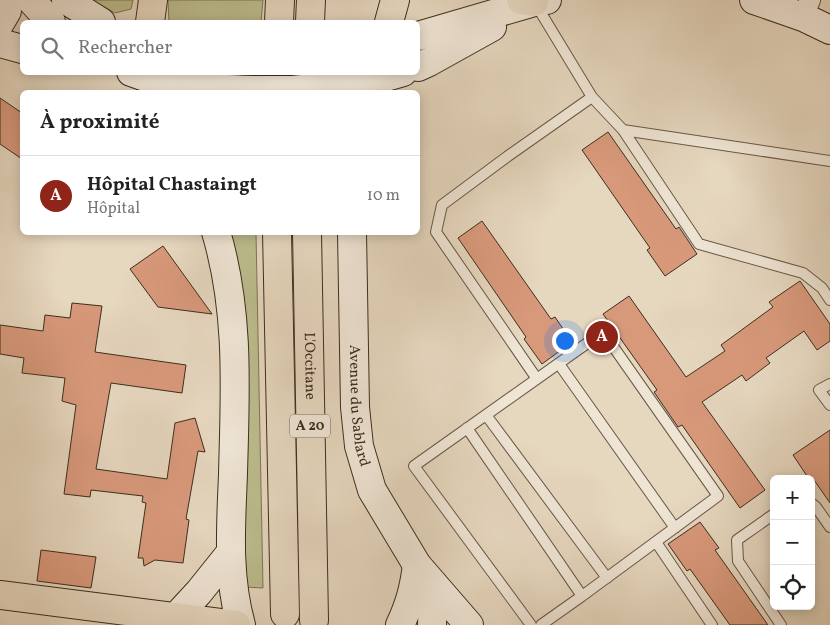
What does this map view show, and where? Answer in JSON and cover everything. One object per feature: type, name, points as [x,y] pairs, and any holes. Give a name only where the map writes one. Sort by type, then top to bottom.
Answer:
[{"type":"main road","points":[[150,20],[153,0]]},
{"type":"main road","points":[[279,20],[280,0]]},
{"type":"main road","points":[[310,20],[311,0]]},
{"type":"main road","points":[[390,20],[395,0]]},
{"type":"main road","points":[[266,90],[276,75]]},
{"type":"main road","name":"L'Occitane","points":[[277,235],[285,614]]},
{"type":"main road","name":"L'Occitane","points":[[307,235],[314,620]]},
{"type":"main road","points":[[0,595],[236,625]]},
{"type":"street","points":[[0,23],[7,11],[6,0]]},
{"type":"street","points":[[31,0],[50,20]]},
{"type":"street","points":[[66,0],[98,20]]},
{"type":"street","points":[[754,0],[806,9],[830,30]]},
{"type":"street","points":[[420,35],[534,1]]},
{"type":"street","points":[[420,66],[534,1]]},
{"type":"street","points":[[0,43],[20,48]]},
{"type":"street","points":[[130,75],[144,79],[186,85],[252,90]]},
{"type":"street","points":[[293,90],[316,84],[372,82],[394,75]]},
{"type":"street","points":[[217,235],[231,298],[236,370],[230,552],[235,602],[242,625]]},
{"type":"street","name":"Avenue du Sablard","points":[[352,235],[355,407],[359,446],[372,490],[425,574],[469,625]]},
{"type":"street","points":[[175,618],[193,599],[230,552]]},
{"type":"street","points":[[400,625],[409,606],[414,589],[425,574]]},
{"type":"street","points":[[425,574],[432,625]]},
{"type":"lane","points":[[534,1],[592,97],[623,130],[699,244],[803,273],[822,288],[830,300]]},
{"type":"lane","points":[[537,379],[436,232],[442,205],[592,97]]},
{"type":"lane","points":[[623,130],[830,160]]},
{"type":"lane","points":[[531,625],[414,466],[603,332],[718,496],[541,625]]},
{"type":"lane","points":[[559,364],[675,528]]},
{"type":"lane","points":[[830,384],[819,390],[830,405]]},
{"type":"lane","points":[[486,415],[606,578]]},
{"type":"lane","points":[[468,428],[582,596]]},
{"type":"lane","points":[[815,506],[830,527]]},
{"type":"lane","points":[[770,517],[736,540],[738,561],[781,625]]},
{"type":"lane","points":[[656,542],[712,625]]},
{"type":"green space","points":[[91,0],[133,0],[131,9],[115,13]]},
{"type":"green space","points":[[168,0],[263,0],[261,20],[169,20]]},
{"type":"green space","points":[[228,235],[256,235],[263,588],[244,587]]},
{"type":"building","points":[[0,98],[20,112],[20,158],[0,144]]},
{"type":"building","points":[[608,132],[676,229],[679,227],[697,254],[665,276],[647,250],[650,248],[582,150]]},
{"type":"building","points":[[482,221],[551,319],[555,317],[572,342],[542,364],[524,339],[526,337],[458,238]]},
{"type":"building","points":[[163,246],[212,314],[158,307],[130,269]]},
{"type":"building","points":[[800,281],[830,324],[830,341],[817,350],[804,331],[766,358],[770,363],[746,381],[742,375],[702,402],[765,490],[740,508],[682,425],[678,427],[654,392],[657,390],[603,314],[629,296],[686,377],[725,351],[721,345],[773,307],[769,302]]},
{"type":"building","points":[[72,303],[102,306],[95,352],[186,365],[182,393],[111,383],[96,469],[167,479],[175,423],[195,418],[205,452],[198,451],[186,519],[189,520],[183,563],[155,560],[144,566],[143,558],[138,558],[146,503],[142,502],[143,496],[91,490],[90,497],[64,494],[76,405],[62,401],[65,378],[22,373],[24,358],[0,354],[0,325],[43,331],[45,315],[70,318]]},
{"type":"building","points":[[830,430],[830,503],[815,481],[815,475],[806,475],[793,455]]},
{"type":"building","points":[[700,522],[719,548],[715,550],[768,625],[730,625],[690,569],[687,571],[668,544]]},
{"type":"building","points":[[41,550],[96,557],[91,588],[37,581]]},
{"type":"place","name":"Hôpital Chastaingt","points":[[602,337]]}]
